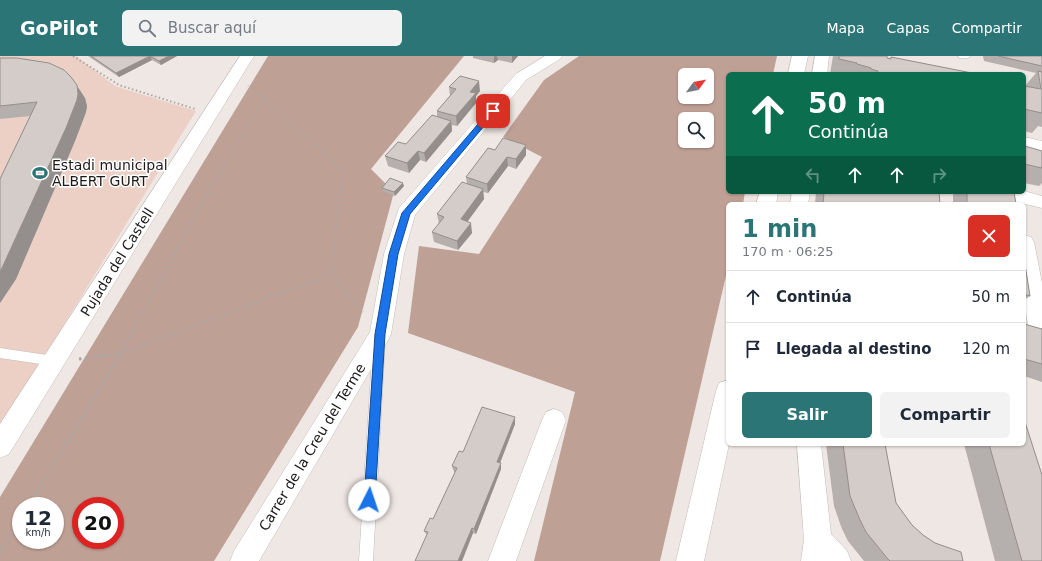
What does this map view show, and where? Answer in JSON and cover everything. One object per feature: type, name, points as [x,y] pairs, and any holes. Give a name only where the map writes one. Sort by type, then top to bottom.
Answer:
[{"type":"main road","points":[[796,72],[800,56]]},
{"type":"main road","points":[[690,561],[726,400]]},
{"type":"street","name":"Pujada del Castell","points":[[0,446],[246,56]]},
{"type":"street","points":[[380,334],[394,254],[406,213],[522,77],[555,56]]},
{"type":"street","points":[[819,72],[822,56]]},
{"type":"street","points":[[1026,142],[1042,146]]},
{"type":"street","points":[[1010,197],[1042,202]]},
{"type":"street","points":[[1026,258],[1036,337]]},
{"type":"street","name":"Carrer de la Creu del Terme","points":[[244,561],[380,334]]},
{"type":"street","points":[[502,561],[554,420]]},
{"type":"street","points":[[808,446],[817,551],[837,561]]},
{"type":"lane","points":[[962,56],[967,56]]},
{"type":"lane","points":[[366,561],[380,334]]},
{"type":"lane","points":[[1036,337],[1042,340]]},
{"type":"lane","points":[[0,353],[54,361]]},
{"type":"path","points":[[73,56],[119,85],[184,106],[212,112]]},
{"type":"path","points":[[234,76],[265,98],[343,172],[331,274],[380,334]]},
{"type":"path","points":[[33,497],[121,353],[215,179],[265,98]]},
{"type":"path","points":[[54,361],[64,362],[121,353],[331,274]]},
{"type":"path","points":[[0,552],[12,532]]},
{"type":"shaded area","points":[[0,56],[76,56],[115,86],[196,111],[0,428]]},
{"type":"shaded area","points":[[268,56],[464,56],[371,169],[394,192],[358,327],[214,561],[0,561],[0,497]]},
{"type":"shaded area","points":[[579,56],[777,56],[773,72],[726,72],[726,194],[745,194],[743,202],[726,202],[726,276],[660,561],[534,561],[575,392],[408,333],[419,246],[479,254],[542,157],[503,137],[544,80]]},
{"type":"building","points":[[91,56],[150,56],[116,73]]},
{"type":"building","points":[[150,56],[169,56],[159,61]]},
{"type":"building","points":[[839,56],[887,56],[887,58],[891,59],[891,57],[967,72],[878,72],[857,63],[839,59]]},
{"type":"building","points":[[998,56],[1042,56],[1042,66]]},
{"type":"building","name":"Estadi municipal ALBERT GURT","points":[[0,58],[17,58],[49,63],[64,70],[71,77],[77,85],[78,94],[66,128],[0,271],[0,179],[37,102],[0,106]]},
{"type":"building","points":[[1038,71],[1042,72],[1042,113],[1026,109],[1026,86],[1041,89]]},
{"type":"building","points":[[460,76],[479,81],[470,92],[476,93],[456,116],[437,111],[456,89],[449,87]]},
{"type":"building","points":[[432,115],[451,121],[424,153],[418,151],[407,163],[385,156],[398,142],[406,144]]},
{"type":"building","points":[[503,138],[526,145],[516,159],[507,157],[487,184],[466,177],[488,148],[495,150]]},
{"type":"building","points":[[1026,146],[1042,151],[1042,168],[1026,164]]},
{"type":"building","points":[[390,178],[403,183],[394,192],[382,188]]},
{"type":"building","points":[[462,182],[483,189],[461,219],[471,223],[457,241],[432,232],[444,217],[437,214]]},
{"type":"building","points":[[824,194],[939,194],[940,202],[823,202]]},
{"type":"building","points":[[967,194],[1014,194],[1016,202],[967,202]]},
{"type":"building","points":[[1026,271],[1030,296],[1026,295]]},
{"type":"building","points":[[1026,325],[1042,329],[1042,364],[1026,360]]},
{"type":"building","points":[[482,407],[515,417],[497,462],[501,463],[474,529],[472,528],[458,561],[415,561],[428,532],[424,531],[430,518],[433,519],[457,468],[452,466],[459,451],[463,452]]},
{"type":"building","points":[[1026,425],[1042,475],[1042,561],[1022,561],[990,446],[1026,446]]},
{"type":"building","points":[[843,446],[885,446],[896,503],[912,525],[923,535],[935,543],[961,552],[963,561],[890,561],[866,532],[850,496]]},
{"type":"place","name":"Estadi municipal ALBERT GURT","points":[[40,173]]},
{"type":"route","points":[[369,500],[380,334],[394,254],[406,213],[493,111]]}]
